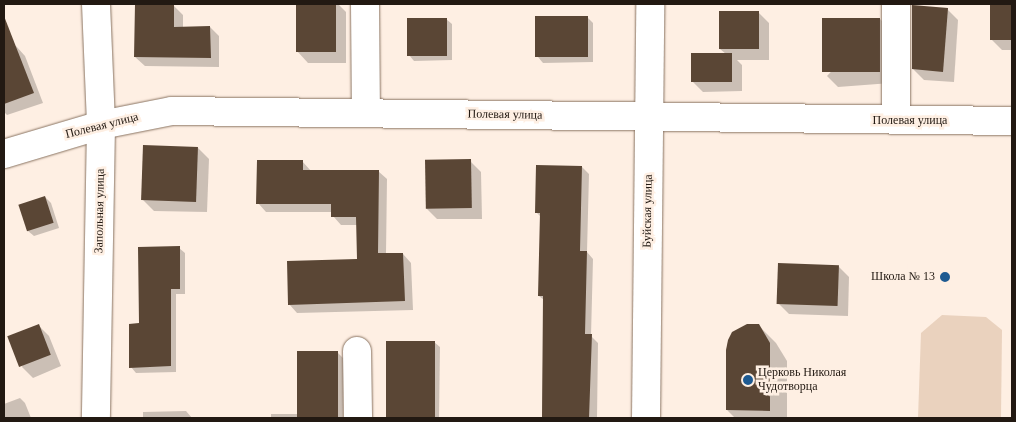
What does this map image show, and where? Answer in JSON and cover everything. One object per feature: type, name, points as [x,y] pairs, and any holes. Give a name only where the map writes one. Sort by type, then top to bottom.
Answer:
[{"type":"street","name":"Запольная улица","points":[[96,4],[101,125],[96,418]]},
{"type":"street","points":[[366,4],[366,113]]},
{"type":"street","name":"Буйская улица","points":[[646,418],[650,4]]},
{"type":"street","points":[[896,4],[896,120]]},
{"type":"street","name":"Полевая улица","points":[[4,154],[101,125],[172,110],[650,118],[1012,121]]},
{"type":"street","points":[[357,352],[358,418]]},
{"type":"shaded area","points":[[942,315],[986,317],[1002,330],[1001,418],[918,418],[921,333]]},
{"type":"building","points":[[135,4],[174,4],[174,27],[210,26],[211,58],[134,57]]},
{"type":"building","points":[[296,4],[336,4],[336,52],[296,52]]},
{"type":"building","points":[[990,4],[1012,4],[1012,40],[990,40]]},
{"type":"building","points":[[912,5],[948,8],[943,72],[912,69]]},
{"type":"building","points":[[719,11],[759,11],[759,49],[719,49]]},
{"type":"building","points":[[4,16],[34,93],[4,104]]},
{"type":"building","points":[[535,16],[588,16],[588,57],[535,57]]},
{"type":"building","points":[[407,18],[447,18],[447,56],[407,56]]},
{"type":"building","points":[[822,18],[880,18],[880,72],[822,72]]},
{"type":"building","points":[[691,53],[732,53],[732,82],[691,82]]},
{"type":"building","points":[[143,145],[198,147],[196,202],[141,200]]},
{"type":"building","points":[[471,159],[472,208],[426,209],[425,160]]},
{"type":"building","points":[[257,160],[303,160],[303,170],[379,170],[378,253],[403,253],[405,301],[288,305],[287,261],[357,259],[356,217],[331,217],[331,204],[256,204]]},
{"type":"building","points":[[536,165],[582,166],[580,251],[587,251],[585,334],[592,334],[589,418],[542,418],[543,296],[538,296],[540,213],[535,213]]},
{"type":"building","points":[[45,196],[54,223],[27,231],[18,205]]},
{"type":"building","points":[[180,246],[180,289],[171,289],[171,366],[129,368],[129,324],[139,323],[138,247]]},
{"type":"building","points":[[778,263],[839,265],[838,306],[777,304]]},
{"type":"building","points":[[39,324],[51,355],[19,367],[7,336]]},
{"type":"building","name":"Церковь Николая Чудотворца","points":[[747,324],[759,324],[770,343],[770,411],[726,410],[726,350],[728,340],[732,332]]},
{"type":"building","points":[[386,341],[435,341],[435,418],[386,418]]},
{"type":"building","points":[[297,351],[338,351],[338,418],[297,418]]},
{"type":"place","name":"Школа № 13","points":[[945,277]]},
{"type":"place","name":"Церковь Николая Чудотворца","points":[[748,380]]}]
